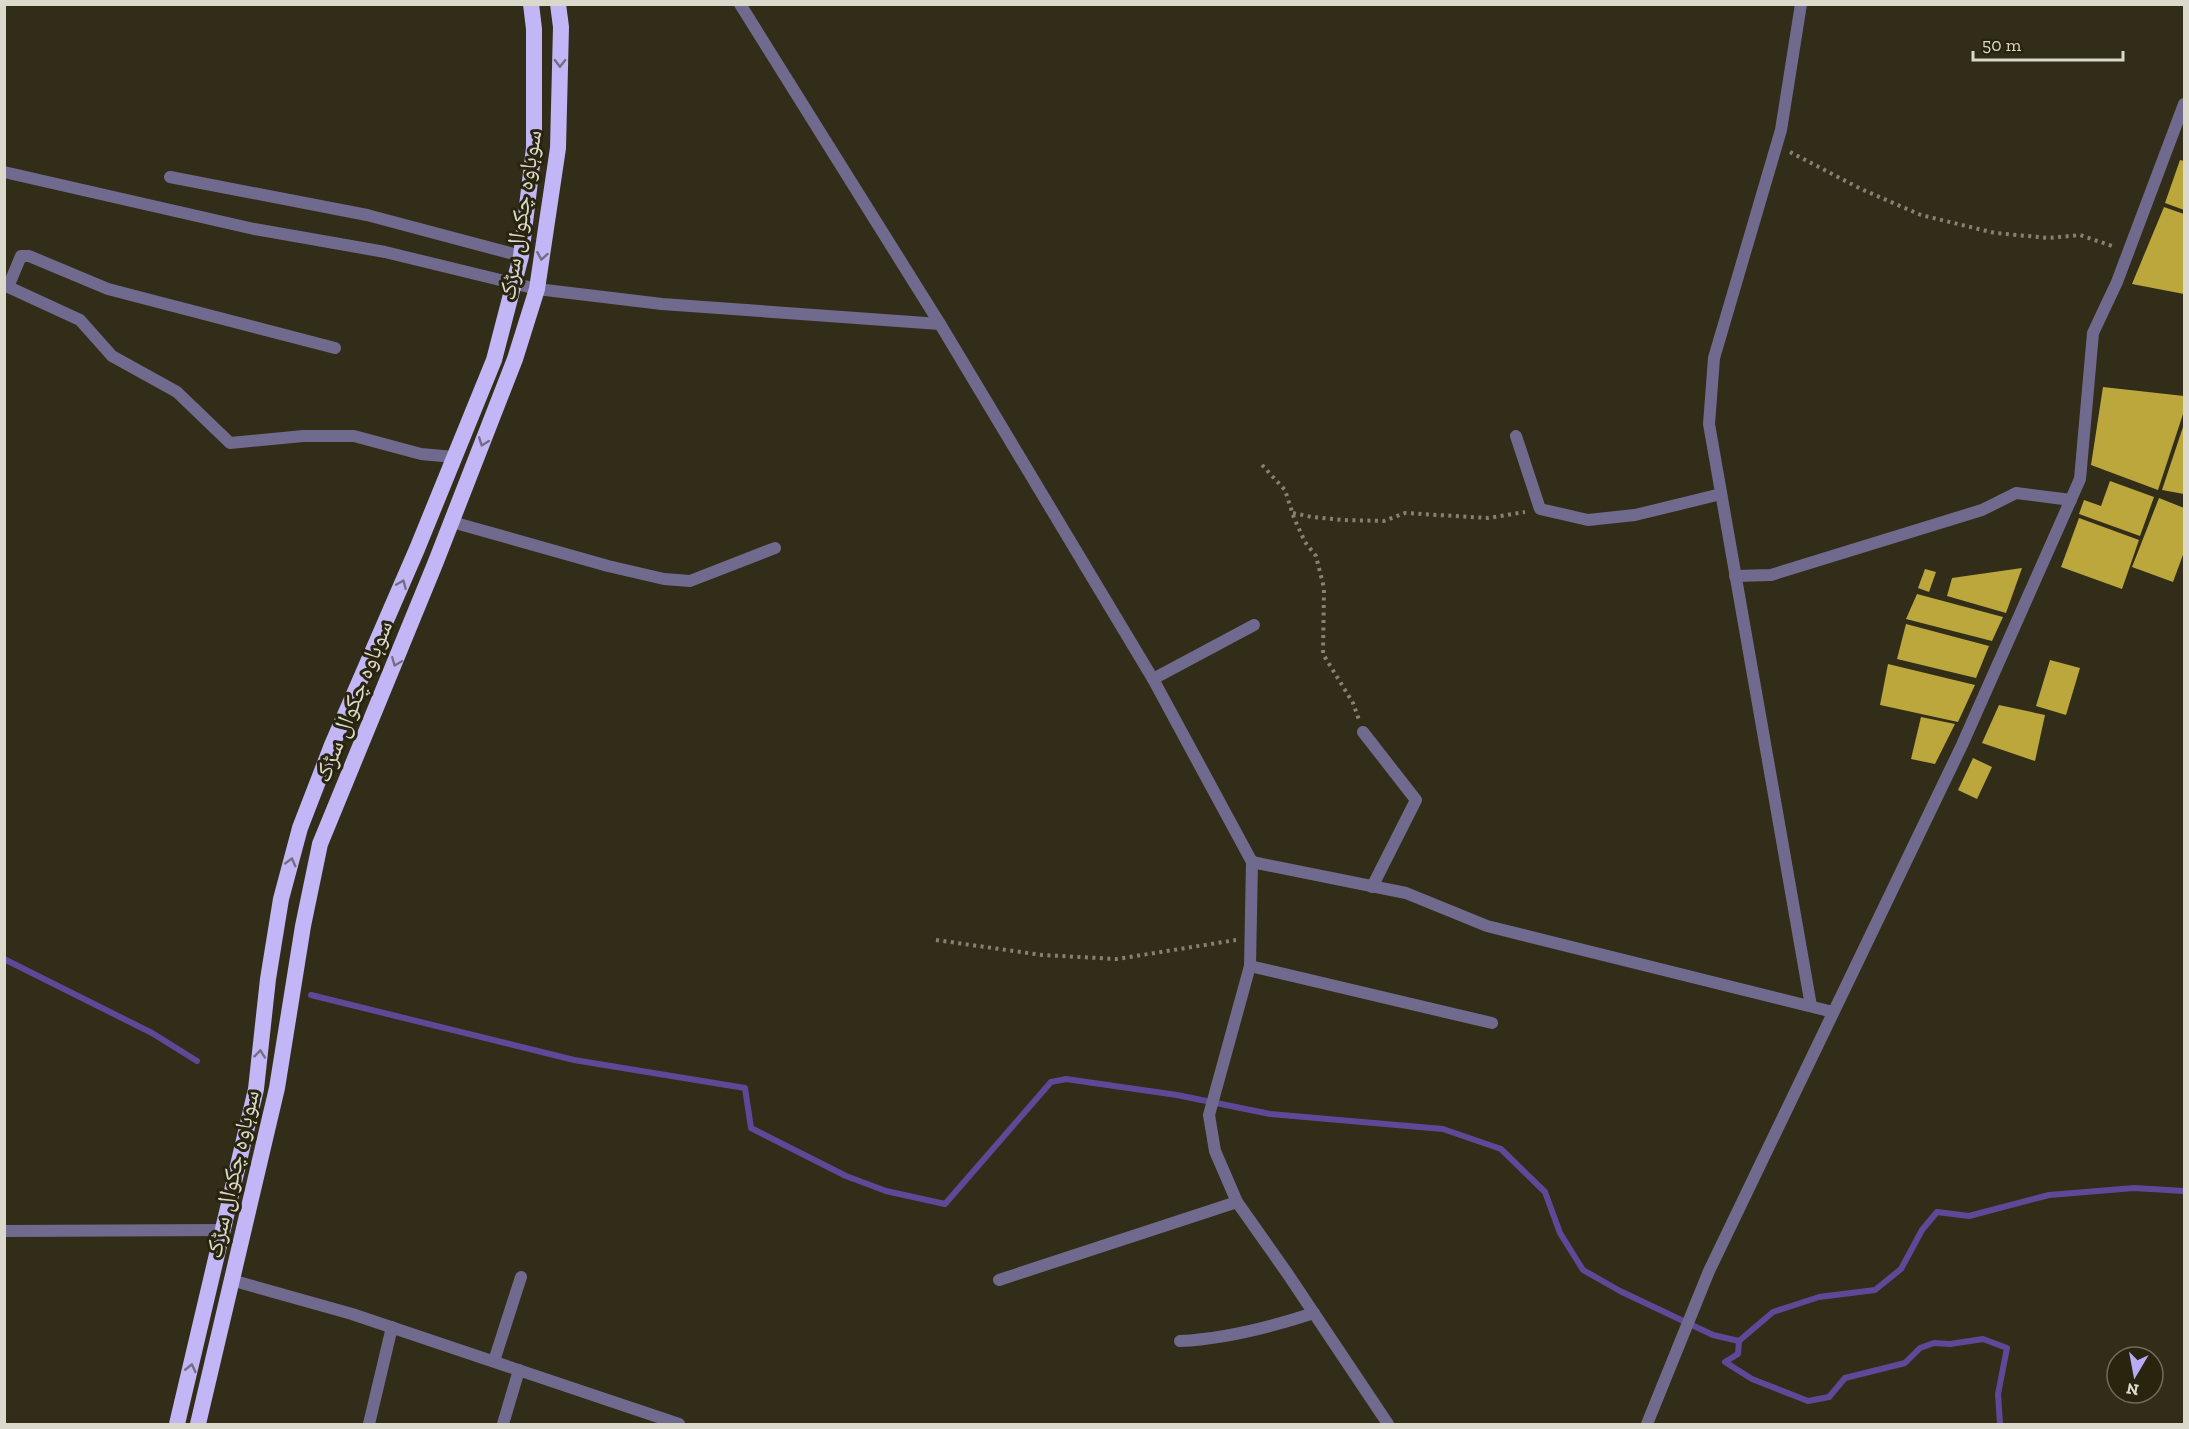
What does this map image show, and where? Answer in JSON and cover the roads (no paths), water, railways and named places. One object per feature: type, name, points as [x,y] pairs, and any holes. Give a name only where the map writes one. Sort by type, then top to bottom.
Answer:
[{"type":"highway","points":[[177,1425],[256,1089],[268,979],[281,899],[300,828],[332,745],[494,360],[514,285],[521,256],[534,148],[534,28],[531,4]]},
{"type":"highway","name":"سوہاوہ چکوال سڑک","points":[[198,1425],[277,1088],[303,926],[320,844],[452,522],[515,359],[537,289],[558,148],[561,27],[558,4]]},
{"type":"street","points":[[740,4],[940,324],[1153,679],[1251,862],[1250,966],[1209,1115],[1215,1151],[1237,1202],[1388,1425]]},
{"type":"street","points":[[1801,4],[1781,130],[1714,358],[1709,424],[1811,1006]]},
{"type":"street","points":[[1647,1425],[1709,1271],[1962,745],[2080,479],[2093,333],[2128,252],[2184,104]]},
{"type":"street","points":[[4,172],[254,229],[385,252],[537,289],[662,304],[940,324]]},
{"type":"street","points":[[170,177],[367,216],[521,256]]},
{"type":"street","points":[[335,348],[108,289],[28,256],[21,256],[6,286],[80,320],[112,356],[177,392],[230,443],[303,436],[354,436],[421,454],[454,457]]},
{"type":"street","points":[[1516,436],[1540,509],[1588,520],[1635,515],[1721,494]]},
{"type":"street","points":[[1735,576],[1771,575],[1982,510],[2016,493],[2071,500]]},
{"type":"street","points":[[452,522],[608,566],[664,579],[690,581],[775,548]]},
{"type":"street","points":[[1153,679],[1254,625]]},
{"type":"street","points":[[1363,732],[1416,800],[1372,887]]},
{"type":"street","points":[[1251,862],[1406,893],[1487,926],[1833,1012]]},
{"type":"street","points":[[1250,966],[1492,1023]]},
{"type":"street","points":[[999,1280],[1237,1202]]},
{"type":"street","points":[[4,1231],[224,1230]]},
{"type":"street","points":[[494,1361],[521,1277]]},
{"type":"street","points":[[231,1280],[392,1327],[679,1425]]},
{"type":"street","points":[[1180,1341],[1269,1328],[1314,1313]]},
{"type":"street","points":[[369,1425],[392,1327]]},
{"type":"street","points":[[503,1425],[519,1370]]},
{"type":"waterway","points":[[4,959],[152,1033],[197,1061]]},
{"type":"waterway","points":[[311,995],[574,1060],[745,1088],[751,1128],[846,1176],[886,1191],[945,1204],[1051,1082],[1066,1079],[1177,1095],[1270,1114],[1443,1129],[1501,1149],[1545,1192],[1560,1233],[1583,1270],[1620,1291],[1713,1335],[1739,1341],[1738,1354],[1725,1362],[1752,1379],[1808,1401],[1829,1397],[1845,1378],[1905,1363],[1920,1348],[1934,1343],[1950,1344],[1983,1339],[2007,1348],[1998,1394],[2000,1424]]},
{"type":"waterway","points":[[1739,1341],[1773,1312],[1819,1297],[1875,1290],[1901,1269],[1922,1230],[1937,1212],[1969,1216],[2049,1195],[2134,1188],[2184,1191]]}]
